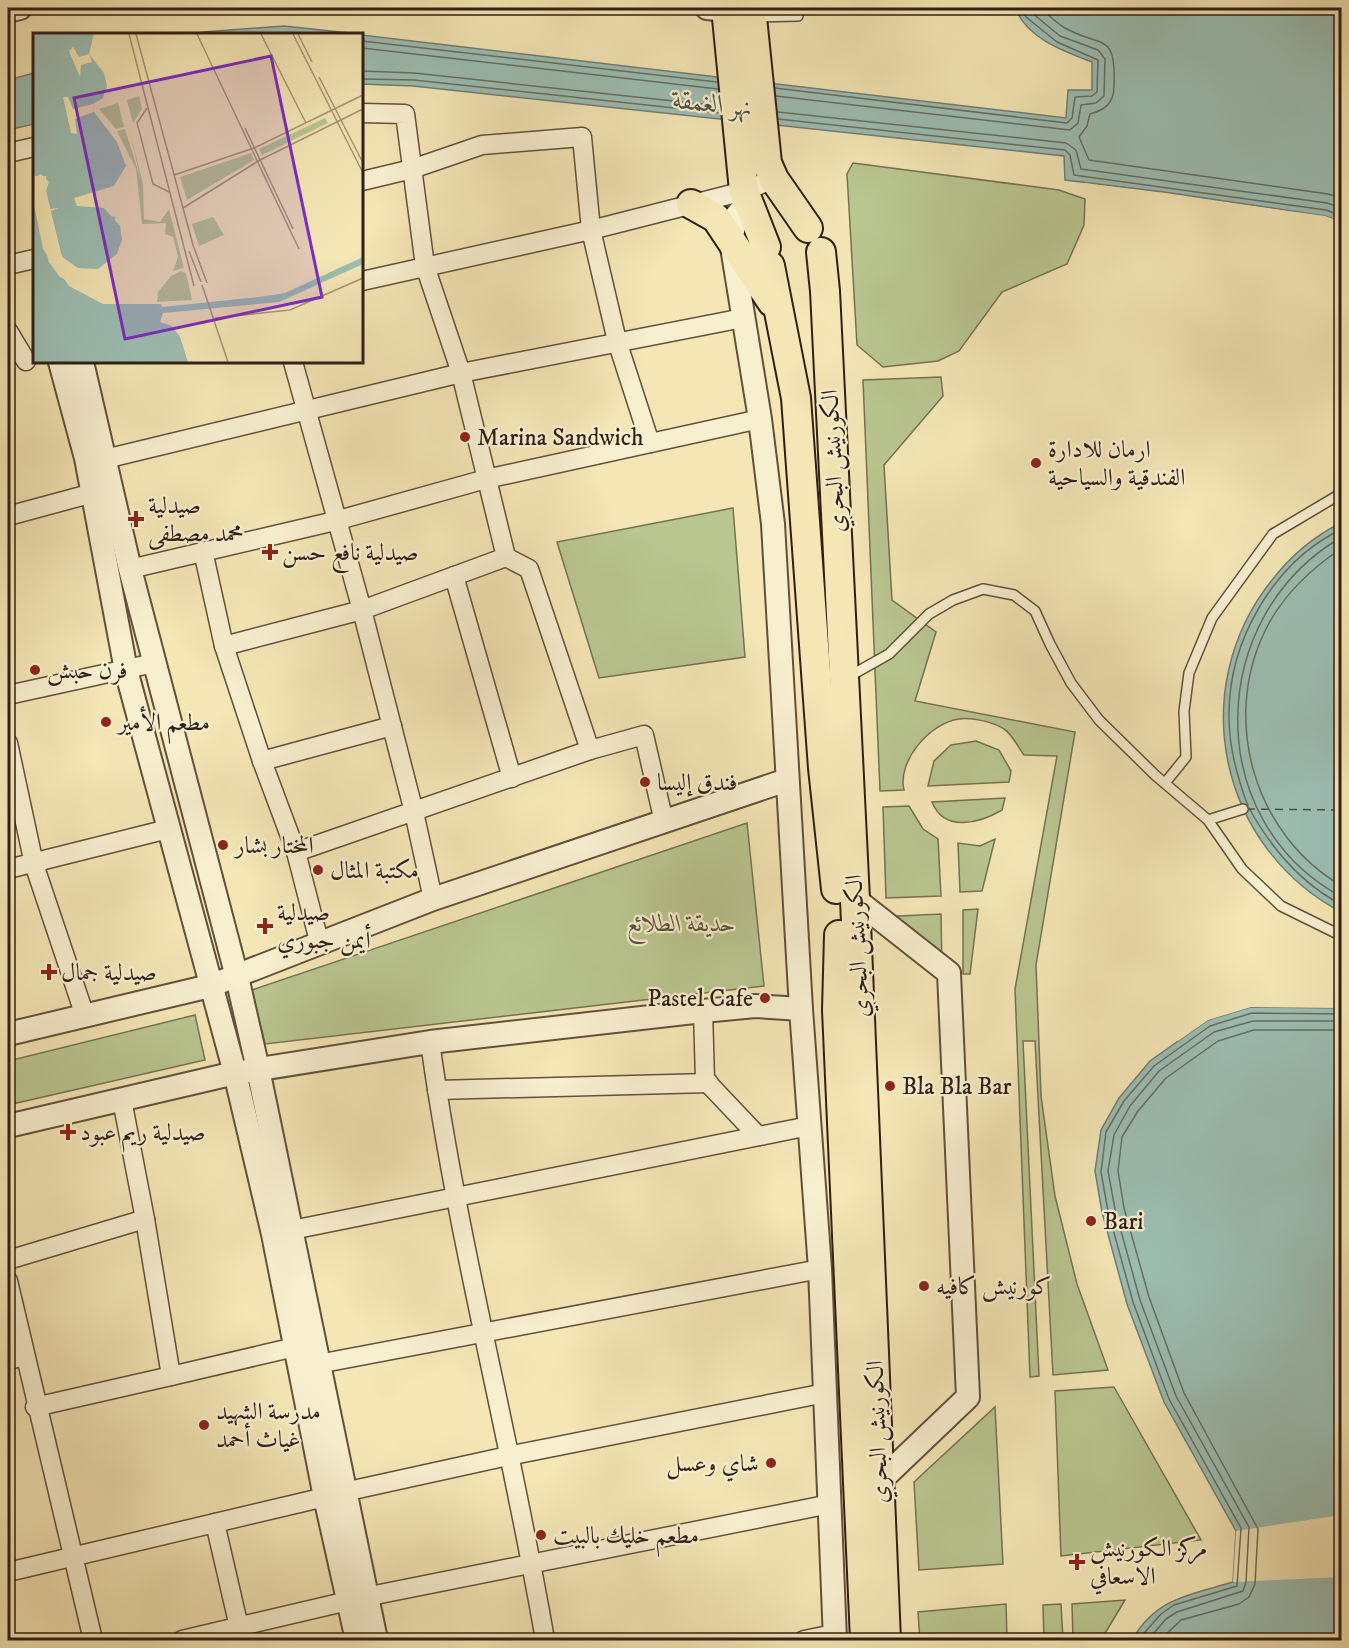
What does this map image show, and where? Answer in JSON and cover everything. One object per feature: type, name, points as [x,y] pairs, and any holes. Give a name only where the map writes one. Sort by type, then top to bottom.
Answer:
[{"type":"main road","name":"الكورنيش البحري","points":[[732,10],[742,53],[761,167],[746,197],[768,257],[797,408],[823,768],[839,915],[837,1010],[865,1641]]},
{"type":"main road","points":[[761,167],[814,240],[819,262],[805,276],[785,278],[768,257],[770,237],[777,229],[798,224],[814,240]]},
{"type":"main road","points":[[691,204],[716,218],[781,317]]},
{"type":"main road","name":"الكورنيش البحري","points":[[814,240],[825,291],[855,899],[886,1641]]},
{"type":"street","points":[[8,11],[20,8]]},
{"type":"street","points":[[363,113],[405,114],[425,266],[461,373],[506,557]]},
{"type":"street","points":[[363,181],[412,169],[482,145],[582,137],[591,230],[617,341],[650,443]]},
{"type":"street","points":[[8,153],[33,147]]},
{"type":"street","points":[[363,281],[591,230],[691,204],[746,197]]},
{"type":"street","points":[[746,197],[736,216],[731,241],[760,419],[773,524],[801,1009],[820,1269],[830,1504],[834,1637],[804,1641]]},
{"type":"street","points":[[8,265],[33,259]]},
{"type":"street","points":[[105,459],[461,373],[744,318]]},
{"type":"street","points":[[8,331],[30,360],[8,366]]},
{"type":"street","points":[[60,363],[93,493],[126,670],[210,986],[236,1073],[273,1234],[295,1347],[334,1495],[356,1599],[357,1641]]},
{"type":"street","points":[[82,363],[130,569],[237,977],[258,1069],[318,1364],[334,1495]]},
{"type":"street","points":[[293,363],[308,411],[335,521],[362,610],[414,812],[433,899]]},
{"type":"street","points":[[130,569],[335,521],[486,479],[760,419]]},
{"type":"street","points":[[8,516],[93,493]]},
{"type":"street","points":[[203,551],[224,646],[262,761],[296,852],[320,945]]},
{"type":"street","points":[[224,646],[362,610],[506,557],[529,569],[590,750]]},
{"type":"street","points":[[454,576],[512,778]]},
{"type":"street","points":[[8,695],[154,663]]},
{"type":"street","points":[[262,761],[392,726]]},
{"type":"street","points":[[296,852],[590,750],[644,735],[664,822]]},
{"type":"street","points":[[8,743],[34,864],[85,1016]]},
{"type":"street","points":[[8,1035],[210,986],[433,899],[787,780]]},
{"type":"street","points":[[8,869],[168,829]]},
{"type":"street","points":[[855,899],[949,973],[969,1397],[879,1482]]},
{"type":"street","points":[[8,1126],[236,1073],[430,1042],[755,1006],[801,1009]]},
{"type":"street","points":[[703,1011],[705,1080],[758,1136]]},
{"type":"street","points":[[430,1042],[456,1197],[532,1563],[545,1641]]},
{"type":"street","points":[[437,1090],[709,1083]]},
{"type":"street","points":[[122,1100],[145,1219],[171,1376]]},
{"type":"street","points":[[292,1230],[809,1126]]},
{"type":"street","points":[[8,1260],[145,1219]]},
{"type":"street","points":[[318,1364],[820,1269]]},
{"type":"street","points":[[8,1281],[16,1358],[35,1407],[93,1641]]},
{"type":"street","points":[[35,1407],[295,1347]]},
{"type":"street","points":[[8,1572],[508,1456],[825,1393]]},
{"type":"street","points":[[182,1641],[240,1633],[356,1599],[830,1504]]},
{"type":"street","points":[[215,1523],[240,1633]]},
{"type":"street","points":[[356,1599],[376,1641]]},
{"type":"lane","points":[[732,10],[798,16],[798,8]]},
{"type":"lane","points":[[1165,783],[1186,757],[1184,711],[1189,673],[1212,618],[1273,534],[1341,493]]},
{"type":"lane","points":[[843,680],[889,654],[929,614],[953,600],[983,590],[1014,595],[1035,610],[1071,682],[1099,720],[1165,783],[1208,820],[1242,869],[1281,906],[1341,936]]},
{"type":"lane","points":[[1208,820],[1243,809]]},
{"type":"green space","points":[[853,163],[1059,190],[1085,199],[1084,225],[1067,264],[1002,292],[959,351],[938,361],[883,367],[857,345],[847,174]]},
{"type":"green space","points":[[941,377],[943,396],[884,465],[892,600],[936,632],[915,701],[1075,732],[1036,965],[1041,1096],[1055,1196],[1077,1284],[1108,1370],[1053,1375],[1035,1041],[1023,1041],[1039,1376],[1030,1377],[1015,989],[1057,756],[1024,755],[1010,734],[1000,726],[976,719],[959,719],[937,728],[918,745],[906,767],[903,779],[904,790],[880,791],[863,380]]},
{"type":"green space","points":[[733,508],[745,657],[599,678],[557,542]]},
{"type":"green space","points":[[976,741],[999,750],[1011,771],[1009,782],[928,786],[934,761],[951,745]]},
{"type":"green space","points":[[1005,798],[1002,810],[983,819],[963,822],[954,822],[945,818],[932,802]]},
{"type":"green space","points":[[909,806],[923,829],[938,839],[941,896],[886,898],[883,807]]},
{"type":"green space","name":"حديقة الطلائع","points":[[747,823],[764,986],[265,1044],[252,990]]},
{"type":"green space","points":[[995,839],[982,891],[960,892],[958,843],[980,846]]},
{"type":"green space","points":[[978,909],[970,974],[963,974],[963,910]]},
{"type":"green space","points":[[941,914],[942,969],[878,917]]},
{"type":"green space","points":[[195,1015],[205,1060],[8,1105],[8,1061]]},
{"type":"green space","points":[[1114,1387],[1201,1540],[1061,1556],[1055,1391]]},
{"type":"green space","points":[[995,1407],[1003,1564],[919,1570],[914,1482]]},
{"type":"green space","points":[[1125,1600],[1101,1640],[1073,1640],[1072,1604]]},
{"type":"green space","points":[[1006,1604],[1007,1640],[920,1640],[918,1612]]},
{"type":"green space","points":[[1061,1604],[1063,1640],[1044,1640],[1043,1605]]},
{"type":"water","name":"نهر الغمقة","points":[[1015,8],[1341,8],[1341,222],[1325,216],[1065,180],[1064,156],[413,86],[363,84],[363,35],[1066,118],[1068,90],[1092,90],[1092,62],[1058,48],[1037,36],[1021,19]]},
{"type":"water","points":[[284,26],[350,33],[198,33]]},
{"type":"water","points":[[33,73],[33,124],[8,130],[8,80]]},
{"type":"water","points":[[1341,523],[1341,912],[1299,884],[1267,848],[1243,807],[1228,762],[1223,716],[1229,669],[1245,623],[1272,580],[1287,563],[1312,541]]},
{"type":"water","points":[[1251,1007],[1341,1008],[1341,1640],[1132,1640],[1152,1615],[1175,1600],[1233,1582],[1236,1531],[1164,1402],[1127,1304],[1102,1212],[1095,1171],[1101,1130],[1119,1098],[1150,1061],[1208,1020]]},
{"type":"pier","points":[[1085,183],[1325,216],[1341,222],[1342,225],[1325,219],[1085,186]]},
{"type":"pier","points":[[1250,1004],[1342,1005],[1342,1008],[1251,1007],[1208,1020],[1178,1041],[1177,1039],[1206,1017]]},
{"type":"pier","points":[[1341,1515],[1341,1577],[1233,1582],[1236,1531]]},
{"type":"ferry route","points":[[1247,809],[1342,810]]},
{"type":"place","name":"Marina Sandwich","points":[[465,437]]},
{"type":"place","name":"ارمان للادارة الفندقية والسياحية","points":[[1036,463]]},
{"type":"place","name":"صيدلية محمد مصطفى","points":[[136,519]]},
{"type":"place","name":"صيدلية نافع حسن","points":[[270,552]]},
{"type":"place","name":"فرن حبش","points":[[35,670]]},
{"type":"place","name":"مطعم الأمير","points":[[106,722]]},
{"type":"place","name":"فندق إليسا","points":[[645,782]]},
{"type":"place","name":"المختار بشار","points":[[223,845]]},
{"type":"place","name":"مكتبة المثال","points":[[318,870]]},
{"type":"place","name":"صيدلية أيمن جبوري","points":[[265,926]]},
{"type":"place","name":"صيدلية جمال","points":[[49,972]]},
{"type":"place","name":"Pastel Cafe","points":[[765,998]]},
{"type":"place","name":"Bla Bla Bar","points":[[890,1086]]},
{"type":"place","name":"صيدلية ريم عبود","points":[[68,1132]]},
{"type":"place","name":"Bari","points":[[1091,1221]]},
{"type":"place","name":"كورنيش كافيه","points":[[924,1286]]},
{"type":"place","name":"مدرسة الشهيد غياث أحمد","points":[[204,1425]]},
{"type":"place","name":"شاي وعسل","points":[[771,1463]]},
{"type":"place","name":"مطعم خليك بالبيت","points":[[541,1535]]},
{"type":"place","name":"مركز الكورنيش الاسعافي","points":[[1077,1562]]}]
